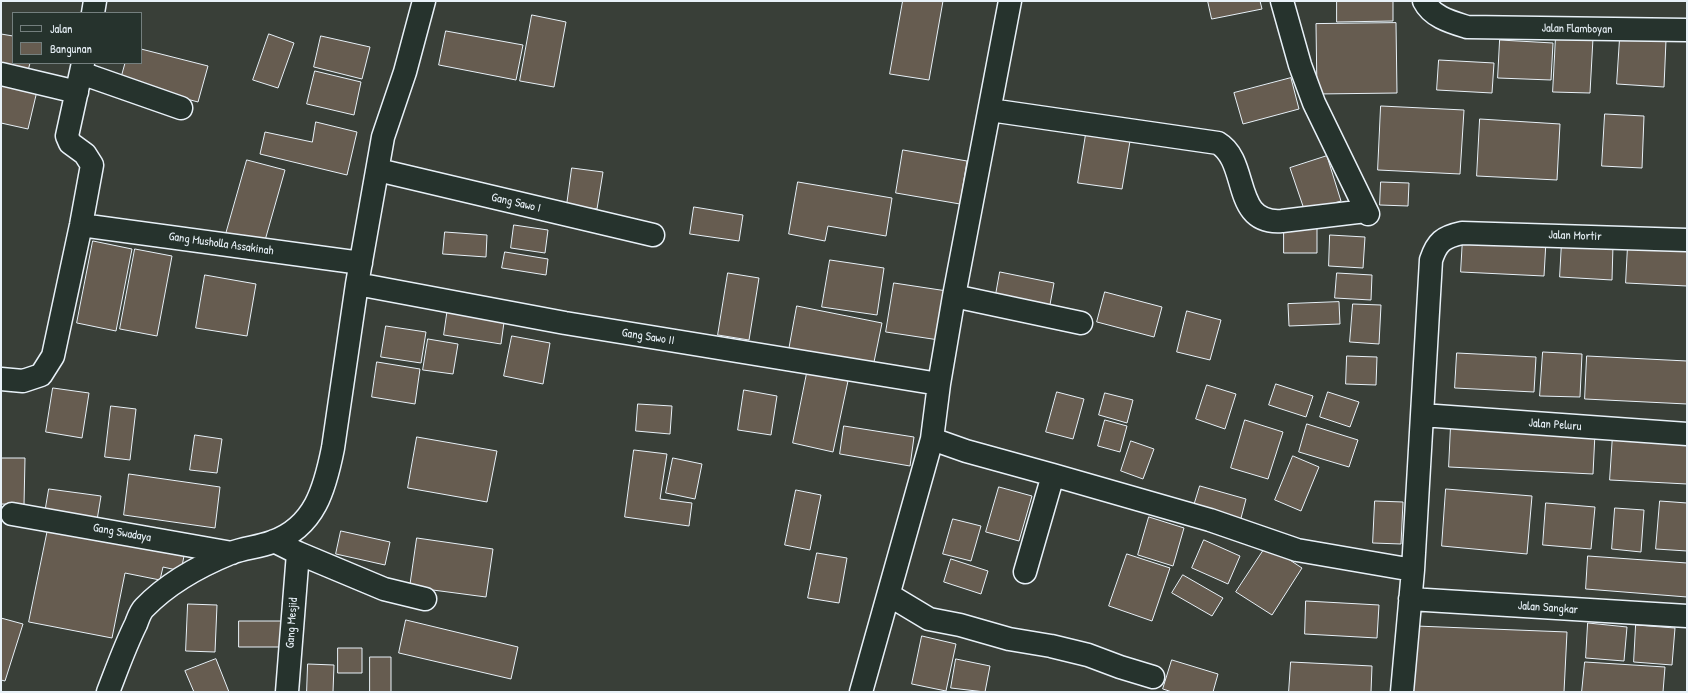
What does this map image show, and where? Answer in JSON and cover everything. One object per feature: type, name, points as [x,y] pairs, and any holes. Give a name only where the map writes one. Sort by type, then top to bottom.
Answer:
[{"type":"street","points":[[93,12],[95,1]]},
{"type":"street","points":[[108,692],[128,640],[143,609],[179,579],[232,553],[257,547],[293,532],[310,515],[321,495],[329,472],[359,274],[383,137],[405,72],[424,1]]},
{"type":"street","points":[[862,692],[932,439],[939,384],[954,296],[1010,1]]},
{"type":"street","points":[[990,110],[1218,143],[1231,155],[1246,202],[1256,215],[1269,221],[1367,213],[1314,103],[1300,65],[1282,1]]},
{"type":"street","name":"Jalan Flamboyan","points":[[1424,1],[1427,6],[1439,17],[1467,27],[1687,30]]},
{"type":"street","points":[[1,74],[80,76],[181,108]]},
{"type":"street","points":[[1,379],[23,381],[41,375],[53,356],[81,225],[92,165],[85,154],[70,143],[67,136],[80,76]]},
{"type":"street","name":"Gang Sawo I","points":[[378,170],[654,235]]},
{"type":"street","name":"Gang Musholla Assakinah","points":[[81,225],[359,274]]},
{"type":"street","name":"Jalan Mortir","points":[[1422,415],[1431,260],[1438,244],[1449,236],[1462,233],[1687,240]]},
{"type":"street","name":"Gang Sawo II","points":[[359,274],[565,323],[939,384]]},
{"type":"street","points":[[954,296],[1081,323]]},
{"type":"street","points":[[1402,692],[1413,570],[1422,415]]},
{"type":"street","name":"Jalan Peluru","points":[[1422,415],[1687,434]]},
{"type":"street","points":[[932,439],[966,451],[1210,520],[1297,550],[1413,570]]},
{"type":"street","points":[[1025,572],[1053,475]]},
{"type":"street","name":"Gang Swadaya","points":[[12,514],[232,553]]},
{"type":"street","points":[[274,541],[298,553],[384,589],[425,599]]},
{"type":"street","name":"Gang Mesjid","points":[[287,692],[298,553]]},
{"type":"street","points":[[889,595],[929,620],[960,625],[1009,639],[1051,646],[1088,655],[1153,677]]},
{"type":"street","name":"Jalan Sangkar","points":[[1410,599],[1687,616]]},
{"type":"building","points":[[903,1],[943,1],[929,80],[890,74]]},
{"type":"building","points":[[1208,1],[1260,1],[1262,9],[1212,19]]},
{"type":"building","points":[[1337,1],[1393,1],[1393,21],[1337,22]]},
{"type":"building","points":[[532,15],[566,22],[554,87],[520,81]]},
{"type":"building","points":[[1396,23],[1397,93],[1317,94],[1316,24]]},
{"type":"building","points":[[446,31],[523,45],[516,80],[439,65]]},
{"type":"building","points":[[1,34],[12,36],[12,64],[30,64],[27,75],[1,69]]},
{"type":"building","points":[[269,34],[294,43],[278,88],[253,80]]},
{"type":"building","points":[[321,36],[370,47],[362,79],[314,67]]},
{"type":"building","points":[[1556,36],[1593,38],[1590,93],[1553,92]]},
{"type":"building","points":[[1620,38],[1666,40],[1664,87],[1617,84]]},
{"type":"building","points":[[1500,40],[1553,43],[1551,80],[1498,78]]},
{"type":"building","points":[[142,49],[208,66],[198,102],[120,81],[125,64],[142,64]]},
{"type":"building","points":[[1439,60],[1494,63],[1492,93],[1437,90]]},
{"type":"building","points":[[315,71],[361,82],[354,115],[307,104]]},
{"type":"building","points":[[1291,78],[1299,109],[1243,124],[1234,93]]},
{"type":"building","points":[[1,82],[37,91],[28,129],[1,123]]},
{"type":"building","points":[[1381,106],[1464,110],[1460,174],[1378,170]]},
{"type":"building","points":[[1605,114],[1644,116],[1642,168],[1602,166]]},
{"type":"building","points":[[1480,119],[1560,124],[1557,180],[1477,176]]},
{"type":"building","points":[[316,122],[357,132],[347,175],[260,154],[265,132],[312,142]]},
{"type":"building","points":[[1087,128],[1131,135],[1122,189],[1078,183]]},
{"type":"building","points":[[903,150],[967,161],[960,204],[896,193]]},
{"type":"building","points":[[1327,156],[1341,201],[1305,212],[1290,168]]},
{"type":"building","points":[[247,160],[285,170],[264,244],[226,234]]},
{"type":"building","points":[[572,168],[603,172],[597,209],[567,205]]},
{"type":"building","points":[[798,182],[892,198],[886,236],[828,226],[825,241],[789,234]]},
{"type":"building","points":[[1381,182],[1409,183],[1408,206],[1380,205]]},
{"type":"building","points":[[694,207],[743,215],[739,241],[690,234]]},
{"type":"building","points":[[514,225],[548,230],[545,253],[511,248]]},
{"type":"building","points":[[1284,228],[1317,228],[1317,253],[1284,253]]},
{"type":"building","points":[[445,232],[487,235],[486,257],[443,254]]},
{"type":"building","points":[[1330,235],[1365,237],[1363,268],[1329,266]]},
{"type":"building","points":[[1463,237],[1546,241],[1544,276],[1461,272]]},
{"type":"building","points":[[93,241],[132,249],[116,331],[77,323]]},
{"type":"building","points":[[1562,241],[1613,245],[1612,280],[1560,277]]},
{"type":"building","points":[[1628,245],[1687,248],[1687,286],[1626,283]]},
{"type":"building","points":[[135,249],[172,256],[157,336],[120,329]]},
{"type":"building","points":[[505,252],[548,259],[546,275],[502,268]]},
{"type":"building","points":[[830,260],[884,268],[877,315],[822,307]]},
{"type":"building","points":[[1000,272],[1054,283],[1049,310],[995,300]]},
{"type":"building","points":[[728,273],[759,278],[749,340],[718,335]]},
{"type":"building","points":[[1337,273],[1372,275],[1371,300],[1335,298]]},
{"type":"building","points":[[205,275],[256,284],[247,336],[196,328]]},
{"type":"building","points":[[894,283],[947,291],[939,340],[886,332]]},
{"type":"building","points":[[1105,292],[1162,307],[1154,337],[1097,322]]},
{"type":"building","points":[[1339,302],[1340,324],[1289,326],[1288,304]]},
{"type":"building","points":[[1353,304],[1381,305],[1379,344],[1350,342]]},
{"type":"building","points":[[797,306],[882,323],[873,367],[789,350]]},
{"type":"building","points":[[448,307],[505,315],[501,344],[444,335]]},
{"type":"building","points":[[1187,311],[1221,320],[1210,360],[1177,352]]},
{"type":"building","points":[[386,326],[426,332],[421,363],[381,357]]},
{"type":"building","points":[[512,336],[550,343],[543,384],[504,376]]},
{"type":"building","points":[[428,339],[458,344],[453,374],[423,370]]},
{"type":"building","points":[[1543,352],[1582,354],[1580,397],[1540,396]]},
{"type":"building","points":[[1457,353],[1536,357],[1534,392],[1455,388]]},
{"type":"building","points":[[1347,356],[1377,357],[1376,385],[1346,384]]},
{"type":"building","points":[[1587,356],[1687,361],[1687,404],[1585,399]]},
{"type":"building","points":[[377,362],[420,369],[415,404],[372,397]]},
{"type":"building","points":[[807,373],[848,381],[833,452],[793,443]]},
{"type":"building","points":[[1276,384],[1313,396],[1306,417],[1269,405]]},
{"type":"building","points":[[1207,385],[1236,394],[1225,429],[1196,419]]},
{"type":"building","points":[[53,388],[89,393],[82,438],[46,432]]},
{"type":"building","points":[[744,390],[777,396],[771,435],[738,430]]},
{"type":"building","points":[[1057,392],[1084,399],[1073,439],[1046,432]]},
{"type":"building","points":[[1328,392],[1359,402],[1350,427],[1320,417]]},
{"type":"building","points":[[1105,393],[1133,400],[1127,423],[1099,415]]},
{"type":"building","points":[[638,404],[672,406],[670,434],[636,431]]},
{"type":"building","points":[[111,406],[136,409],[130,460],[105,457]]},
{"type":"building","points":[[1105,420],[1127,426],[1120,452],[1098,446]]},
{"type":"building","points":[[1245,420],[1283,432],[1268,479],[1231,468]]},
{"type":"building","points":[[1307,424],[1358,440],[1349,467],[1299,452]]},
{"type":"building","points":[[1451,425],[1595,433],[1593,474],[1449,467]]},
{"type":"building","points":[[844,426],[914,437],[910,466],[840,454]]},
{"type":"building","points":[[1613,434],[1687,438],[1687,484],[1610,480]]},
{"type":"building","points":[[195,435],[222,439],[217,473],[190,470]]},
{"type":"building","points":[[417,437],[497,451],[487,502],[408,488]]},
{"type":"building","points":[[1131,441],[1154,449],[1143,479],[1121,471]]},
{"type":"building","points":[[634,450],[667,454],[660,499],[692,503],[689,526],[625,517]]},
{"type":"building","points":[[1293,456],[1319,467],[1301,511],[1275,500]]},
{"type":"building","points":[[1,458],[25,458],[24,505],[1,504]]},
{"type":"building","points":[[673,458],[702,464],[695,499],[666,493]]},
{"type":"building","points":[[129,474],[220,487],[215,528],[124,515]]},
{"type":"building","points":[[1200,486],[1246,499],[1240,522],[1193,509]]},
{"type":"building","points":[[999,487],[1032,496],[1019,541],[986,532]]},
{"type":"building","points":[[49,489],[101,496],[97,520],[45,513]]},
{"type":"building","points":[[1446,489],[1532,496],[1527,554],[1442,546]]},
{"type":"building","points":[[796,490],[821,495],[810,550],[785,545]]},
{"type":"building","points":[[1375,501],[1403,502],[1401,544],[1373,543]]},
{"type":"building","points":[[1660,501],[1687,503],[1687,551],[1656,549]]},
{"type":"building","points":[[1546,503],[1595,507],[1591,549],[1543,545]]},
{"type":"building","points":[[1615,508],[1644,510],[1641,552],[1612,549]]},
{"type":"building","points":[[1149,517],[1184,528],[1173,566],[1138,555]]},
{"type":"building","points":[[953,519],[981,526],[971,561],[943,554]]},
{"type":"building","points":[[49,524],[185,551],[181,571],[163,567],[160,580],[125,573],[112,638],[29,622]]},
{"type":"building","points":[[341,531],[390,542],[385,565],[336,554]]},
{"type":"building","points":[[417,538],[493,549],[486,597],[410,587]]},
{"type":"building","points":[[1204,540],[1240,556],[1228,584],[1192,568]]},
{"type":"building","points":[[1267,545],[1302,568],[1272,615],[1236,592]]},
{"type":"building","points":[[817,553],[847,558],[839,603],[808,598]]},
{"type":"building","points":[[1127,554],[1170,568],[1152,621],[1109,606]]},
{"type":"building","points":[[1588,556],[1687,563],[1687,597],[1586,589]]},
{"type":"building","points":[[951,559],[988,571],[981,594],[944,582]]},
{"type":"building","points":[[1183,575],[1223,598],[1212,616],[1172,593]]},
{"type":"building","points":[[1306,601],[1379,605],[1377,638],[1305,634]]},
{"type":"building","points":[[188,604],[217,605],[215,652],[186,651]]},
{"type":"building","points":[[1,618],[23,624],[5,681],[1,680]]},
{"type":"building","points":[[406,620],[518,647],[511,679],[399,653]]},
{"type":"building","points":[[239,621],[285,621],[285,647],[239,647]]},
{"type":"building","points":[[1588,623],[1627,627],[1624,661],[1586,658]]},
{"type":"building","points":[[1636,625],[1675,628],[1672,665],[1634,662]]},
{"type":"building","points":[[1416,626],[1567,632],[1564,692],[1413,692]]},
{"type":"building","points":[[922,636],[956,644],[946,691],[912,684]]},
{"type":"building","points":[[338,648],[362,648],[362,673],[338,673]]},
{"type":"building","points":[[370,657],[391,657],[391,692],[370,692]]},
{"type":"building","points":[[216,659],[229,692],[194,692],[185,671]]},
{"type":"building","points":[[956,659],[990,666],[985,692],[951,688]]},
{"type":"building","points":[[1172,660],[1218,674],[1213,692],[1172,692],[1163,689]]},
{"type":"building","points":[[1291,662],[1372,666],[1371,692],[1289,692]]},
{"type":"building","points":[[1585,662],[1665,667],[1663,692],[1582,692]]},
{"type":"building","points":[[308,664],[334,665],[333,692],[307,692]]}]
